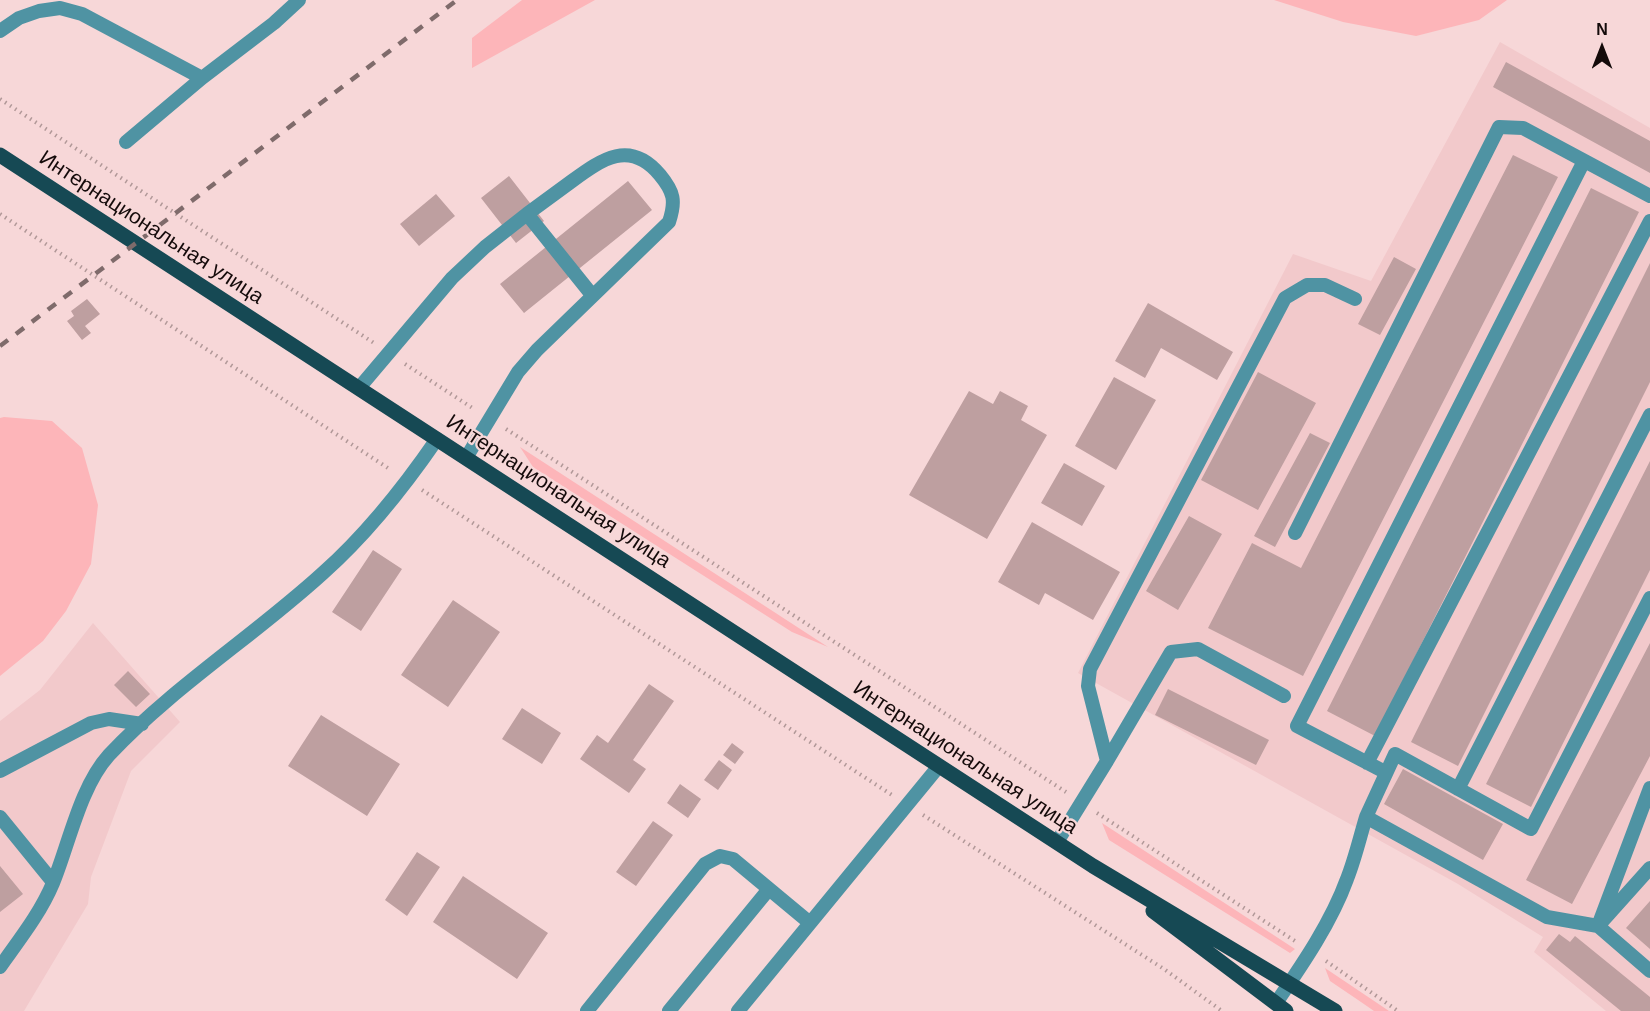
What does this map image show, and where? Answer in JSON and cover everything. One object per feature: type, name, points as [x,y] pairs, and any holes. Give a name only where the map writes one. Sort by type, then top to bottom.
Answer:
[{"type":"main road","name":"Интернациональная улица","points":[[0,155],[1057,842],[1093,866],[1281,1007]]},
{"type":"main road","name":"Интернациональная улица","points":[[1093,866],[1335,1011]]},
{"type":"lane","points":[[126,142],[202,78],[274,23],[298,0]]},
{"type":"lane","points":[[0,31],[19,18],[39,11],[60,8],[82,14],[202,78]]},
{"type":"lane","points":[[1295,533],[1499,127],[1522,128],[1650,196]]},
{"type":"lane","points":[[359,388],[452,278],[484,247],[527,214],[601,160],[625,155],[640,159],[653,167],[673,197],[673,209],[669,222],[592,295],[518,372],[466,458]]},
{"type":"lane","points":[[1385,772],[1297,726],[1584,161]]},
{"type":"lane","points":[[527,214],[592,295]]},
{"type":"lane","points":[[1367,763],[1650,221]]},
{"type":"lane","points":[[1107,761],[1088,686],[1090,669],[1285,298],[1307,285],[1325,285],[1355,299]]},
{"type":"lane","points":[[1458,789],[1650,415]]},
{"type":"lane","points":[[0,967],[41,908],[92,779],[108,757],[142,724],[323,573],[364,532],[408,481],[437,439]]},
{"type":"lane","points":[[1281,1007],[1290,982],[1310,951],[1348,878],[1366,817],[1395,754],[1531,828],[1650,598]]},
{"type":"lane","points":[[1057,842],[1171,652],[1197,649],[1284,696]]},
{"type":"lane","points":[[0,771],[91,723],[109,719],[142,724]]},
{"type":"lane","points":[[738,1011],[939,766]]},
{"type":"lane","points":[[1598,926],[1650,788]]},
{"type":"lane","points":[[0,817],[53,882]]},
{"type":"lane","points":[[1366,817],[1547,917],[1598,926],[1650,971]]},
{"type":"lane","points":[[587,1011],[705,864],[720,856],[733,859],[810,923]]},
{"type":"lane","points":[[1598,926],[1650,868]]},
{"type":"lane","points":[[669,1011],[769,889]]},
{"type":"path","points":[[0,99],[1310,951],[1398,1011]]},
{"type":"path","points":[[0,214],[907,805],[1164,969],[1222,1011]]},
{"type":"shaded area","points":[[522,0],[595,0],[472,68],[472,38]]},
{"type":"shaded area","points":[[1274,0],[1507,0],[1479,20],[1416,36],[1343,22]]},
{"type":"shaded area","points":[[1500,42],[1650,128],[1650,1011],[1606,1011],[1534,952],[1543,937],[1458,884],[1078,673],[1293,254],[1371,281]]},
{"type":"shaded area","points":[[0,418],[52,421],[82,448],[98,505],[91,564],[66,611],[43,641],[0,676]]},
{"type":"shaded area","points":[[520,447],[828,647],[792,632],[533,467]]},
{"type":"shaded area","points":[[93,623],[180,722],[131,771],[91,877],[88,904],[24,1011],[0,1011],[0,721],[40,690]]},
{"type":"shaded area","points":[[1102,823],[1295,949],[1290,953],[1109,840]]},
{"type":"shaded area","points":[[1325,968],[1389,1011],[1374,1011],[1330,981]]},
{"type":"building","points":[[1506,62],[1650,141],[1650,173],[1493,87]]},
{"type":"building","points":[[1513,155],[1558,177],[1303,676],[1208,628],[1252,543],[1301,568]]},
{"type":"building","points":[[509,176],[544,221],[516,243],[481,198]]},
{"type":"building","points":[[628,181],[652,210],[524,313],[500,284]]},
{"type":"building","points":[[1591,188],[1639,212],[1375,736],[1327,711]]},
{"type":"building","points":[[436,194],[455,216],[419,246],[400,224]]},
{"type":"building","points":[[1394,257],[1416,269],[1380,335],[1358,324]]},
{"type":"building","points":[[1650,263],[1650,382],[1458,766],[1411,742]]},
{"type":"building","points":[[87,299],[100,314],[85,326],[91,333],[82,340],[67,321],[74,316],[71,311]]},
{"type":"building","points":[[1148,303],[1233,352],[1217,380],[1161,348],[1145,378],[1115,361]]},
{"type":"building","points":[[1258,372],[1316,403],[1258,510],[1201,480]]},
{"type":"building","points":[[1114,377],[1156,400],[1116,470],[1075,446]]},
{"type":"building","points":[[969,391],[993,404],[1000,391],[1028,406],[1021,420],[1047,435],[987,539],[909,495]]},
{"type":"building","points":[[1310,433],[1330,443],[1275,547],[1254,536]]},
{"type":"building","points":[[1650,461],[1650,570],[1531,807],[1486,784]]},
{"type":"building","points":[[1064,463],[1105,486],[1082,526],[1041,503]]},
{"type":"building","points":[[1189,516],[1222,534],[1178,610],[1146,591]]},
{"type":"building","points":[[1032,522],[1120,572],[1093,620],[1045,593],[1039,605],[998,582]]},
{"type":"building","points":[[373,550],[402,569],[361,631],[332,612]]},
{"type":"building","points":[[453,600],[500,632],[448,707],[401,675]]},
{"type":"building","points":[[1650,643],[1650,756],[1572,904],[1526,880]]},
{"type":"building","points":[[128,671],[150,694],[136,707],[114,685]]},
{"type":"building","points":[[649,684],[674,701],[633,760],[646,769],[629,793],[580,759],[597,735],[608,743]]},
{"type":"building","points":[[1168,689],[1269,740],[1256,765],[1155,715]]},
{"type":"building","points":[[522,708],[561,733],[542,764],[502,739]]},
{"type":"building","points":[[321,715],[400,764],[367,816],[288,766]]},
{"type":"building","points":[[732,743],[744,752],[735,764],[723,755]]},
{"type":"building","points":[[719,760],[732,770],[718,790],[704,780]]},
{"type":"building","points":[[1403,769],[1503,824],[1483,860],[1384,804]]},
{"type":"building","points":[[680,784],[701,799],[688,818],[667,803]]},
{"type":"building","points":[[653,821],[673,835],[636,886],[616,872]]},
{"type":"building","points":[[417,852],[440,867],[407,916],[385,900]]},
{"type":"building","points":[[0,866],[23,894],[0,912]]},
{"type":"building","points":[[463,876],[548,933],[517,979],[433,922]]},
{"type":"building","points":[[1650,901],[1650,949],[1626,928]]},
{"type":"building","points":[[1559,934],[1570,942],[1575,936],[1650,997],[1650,1011],[1621,1011],[1546,950]]},
{"type":"railway","points":[[0,346],[457,0]]}]
